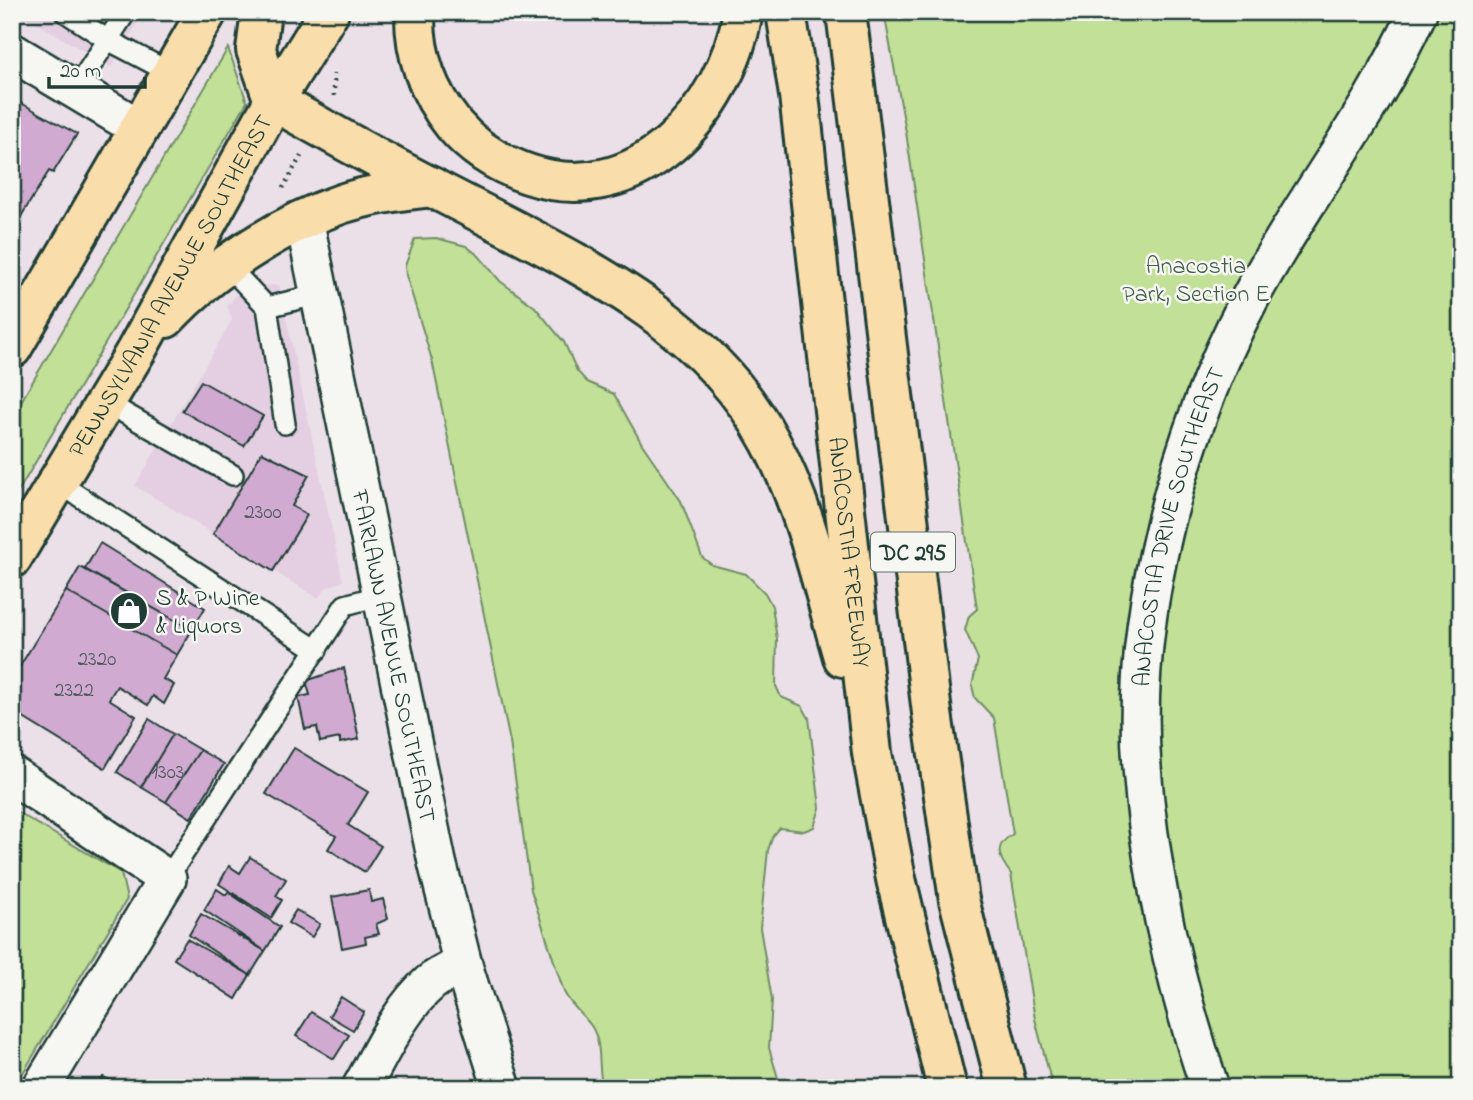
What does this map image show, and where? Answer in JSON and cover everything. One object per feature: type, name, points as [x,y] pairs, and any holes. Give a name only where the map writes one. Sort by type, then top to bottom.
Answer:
[{"type":"highway","points":[[12,348],[207,12]]},
{"type":"highway","points":[[261,12],[256,50],[274,101],[600,274],[631,294],[698,347],[741,396],[770,440],[792,488],[872,753]]},
{"type":"highway","name":"PENNSYLVANIA AVENUE SOUTHEAST","points":[[12,558],[136,351],[274,101],[329,12]]},
{"type":"highway","points":[[415,12],[415,35],[425,73],[441,108],[458,130],[476,147],[507,166],[543,179],[574,183],[605,180],[634,170],[659,154],[687,130],[708,102],[727,68],[743,12]]},
{"type":"highway","name":"ANACOSTIA FREEWAY","points":[[786,12],[800,109],[872,753],[899,892],[947,1088]]},
{"type":"highway","name":"DC 295","points":[[846,12],[932,713],[958,900],[1007,1088]]},
{"type":"highway","points":[[136,351],[180,302],[294,204],[432,187]]},
{"type":"street","name":"ANACOSTIA DRIVE SOUTHEAST","points":[[1210,1088],[1188,1023],[1166,930],[1141,765],[1143,671],[1152,587],[1171,505],[1198,419],[1249,300],[1363,115],[1418,12]]},
{"type":"street","points":[[12,52],[139,128]]},
{"type":"street","name":"FAIRLAWN AVENUE SOUTHEAST","points":[[294,204],[320,294],[437,862],[463,965],[502,1088]]},
{"type":"street","points":[[12,775],[167,879],[41,1088]]},
{"type":"street","points":[[361,1088],[399,1023],[428,984],[463,965]]},
{"type":"lane","points":[[65,12],[108,40],[171,73]]},
{"type":"lane","points":[[75,90],[125,13]]},
{"type":"lane","points":[[226,264],[267,307],[285,424]]},
{"type":"lane","points":[[267,307],[320,294]]},
{"type":"lane","points":[[106,402],[233,475]]},
{"type":"lane","points":[[57,482],[317,650]]},
{"type":"lane","points":[[167,879],[345,605],[382,595]]},
{"type":"path","points":[[294,204],[302,155]]},
{"type":"shaded area","points":[[18,12],[144,12],[111,67]]},
{"type":"shaded area","points":[[252,279],[264,286],[279,285],[343,581],[326,588],[318,598],[135,486],[232,320],[227,305]]},
{"type":"green space","name":"Anacostia Park, Section E","points":[[884,12],[1461,12],[1461,1088],[1053,1088],[1035,1019],[1011,874],[1003,863],[1000,852],[1002,843],[1013,834],[994,718],[975,698],[972,686],[978,659],[965,630],[969,616],[977,609],[906,132]]},
{"type":"green space","points":[[228,48],[247,102],[12,502],[12,417]]},
{"type":"green space","points":[[436,238],[466,246],[479,256],[500,281],[535,307],[564,342],[577,371],[587,382],[614,394],[642,444],[681,501],[702,557],[712,565],[746,574],[765,593],[772,606],[777,639],[776,686],[781,697],[802,706],[809,718],[820,808],[814,827],[804,831],[780,828],[773,836],[768,850],[760,928],[772,1000],[769,1048],[781,1088],[603,1088],[595,1034],[564,992],[531,890],[510,742],[432,360],[406,275],[405,266],[415,239]]},
{"type":"green space","points":[[12,809],[121,873],[127,899],[14,1088]]},
{"type":"building","points":[[12,98],[77,134],[53,173],[49,171],[12,231]]},
{"type":"building","points":[[201,381],[263,416],[244,446],[182,411]]},
{"type":"building","points":[[262,452],[309,475],[292,506],[307,515],[273,571],[213,534]]},
{"type":"building","points":[[100,543],[205,608],[192,630],[85,569]]},
{"type":"building","points":[[80,567],[192,630],[177,655],[66,591]]},
{"type":"building","points":[[66,591],[177,655],[163,679],[174,685],[164,704],[153,696],[148,705],[117,686],[109,699],[136,716],[105,768],[12,711],[12,679]]},
{"type":"building","points":[[344,668],[359,739],[340,743],[340,738],[320,742],[317,727],[305,729],[298,697],[310,695],[306,681]]},
{"type":"building","points":[[149,719],[173,734],[141,787],[117,772]]},
{"type":"building","points":[[173,734],[200,750],[166,802],[141,787]]},
{"type":"building","points":[[294,748],[368,792],[348,825],[381,846],[365,872],[328,849],[336,836],[266,794]]},
{"type":"building","points":[[200,750],[224,764],[191,818],[166,802]]},
{"type":"building","points":[[250,857],[286,879],[276,896],[282,900],[271,918],[219,884],[229,866],[240,873]]},
{"type":"building","points":[[217,889],[226,895],[228,892],[280,927],[265,951],[204,910]]},
{"type":"building","points":[[369,890],[371,902],[383,899],[388,919],[376,924],[379,934],[365,937],[366,943],[342,948],[332,897]]},
{"type":"building","points":[[296,910],[320,924],[312,937],[288,923]]},
{"type":"building","points":[[201,914],[265,951],[250,975],[189,935]]},
{"type":"building","points":[[187,939],[250,975],[236,999],[174,959]]},
{"type":"building","points":[[341,997],[364,1012],[353,1030],[329,1016]]},
{"type":"building","points":[[311,1012],[349,1035],[334,1059],[296,1036]]},
{"type":"building","points":[[103,1077],[110,1080],[123,1088],[97,1088]]},
{"type":"place","name":"S & P Wine & Liquors","points":[[129,611]]}]
